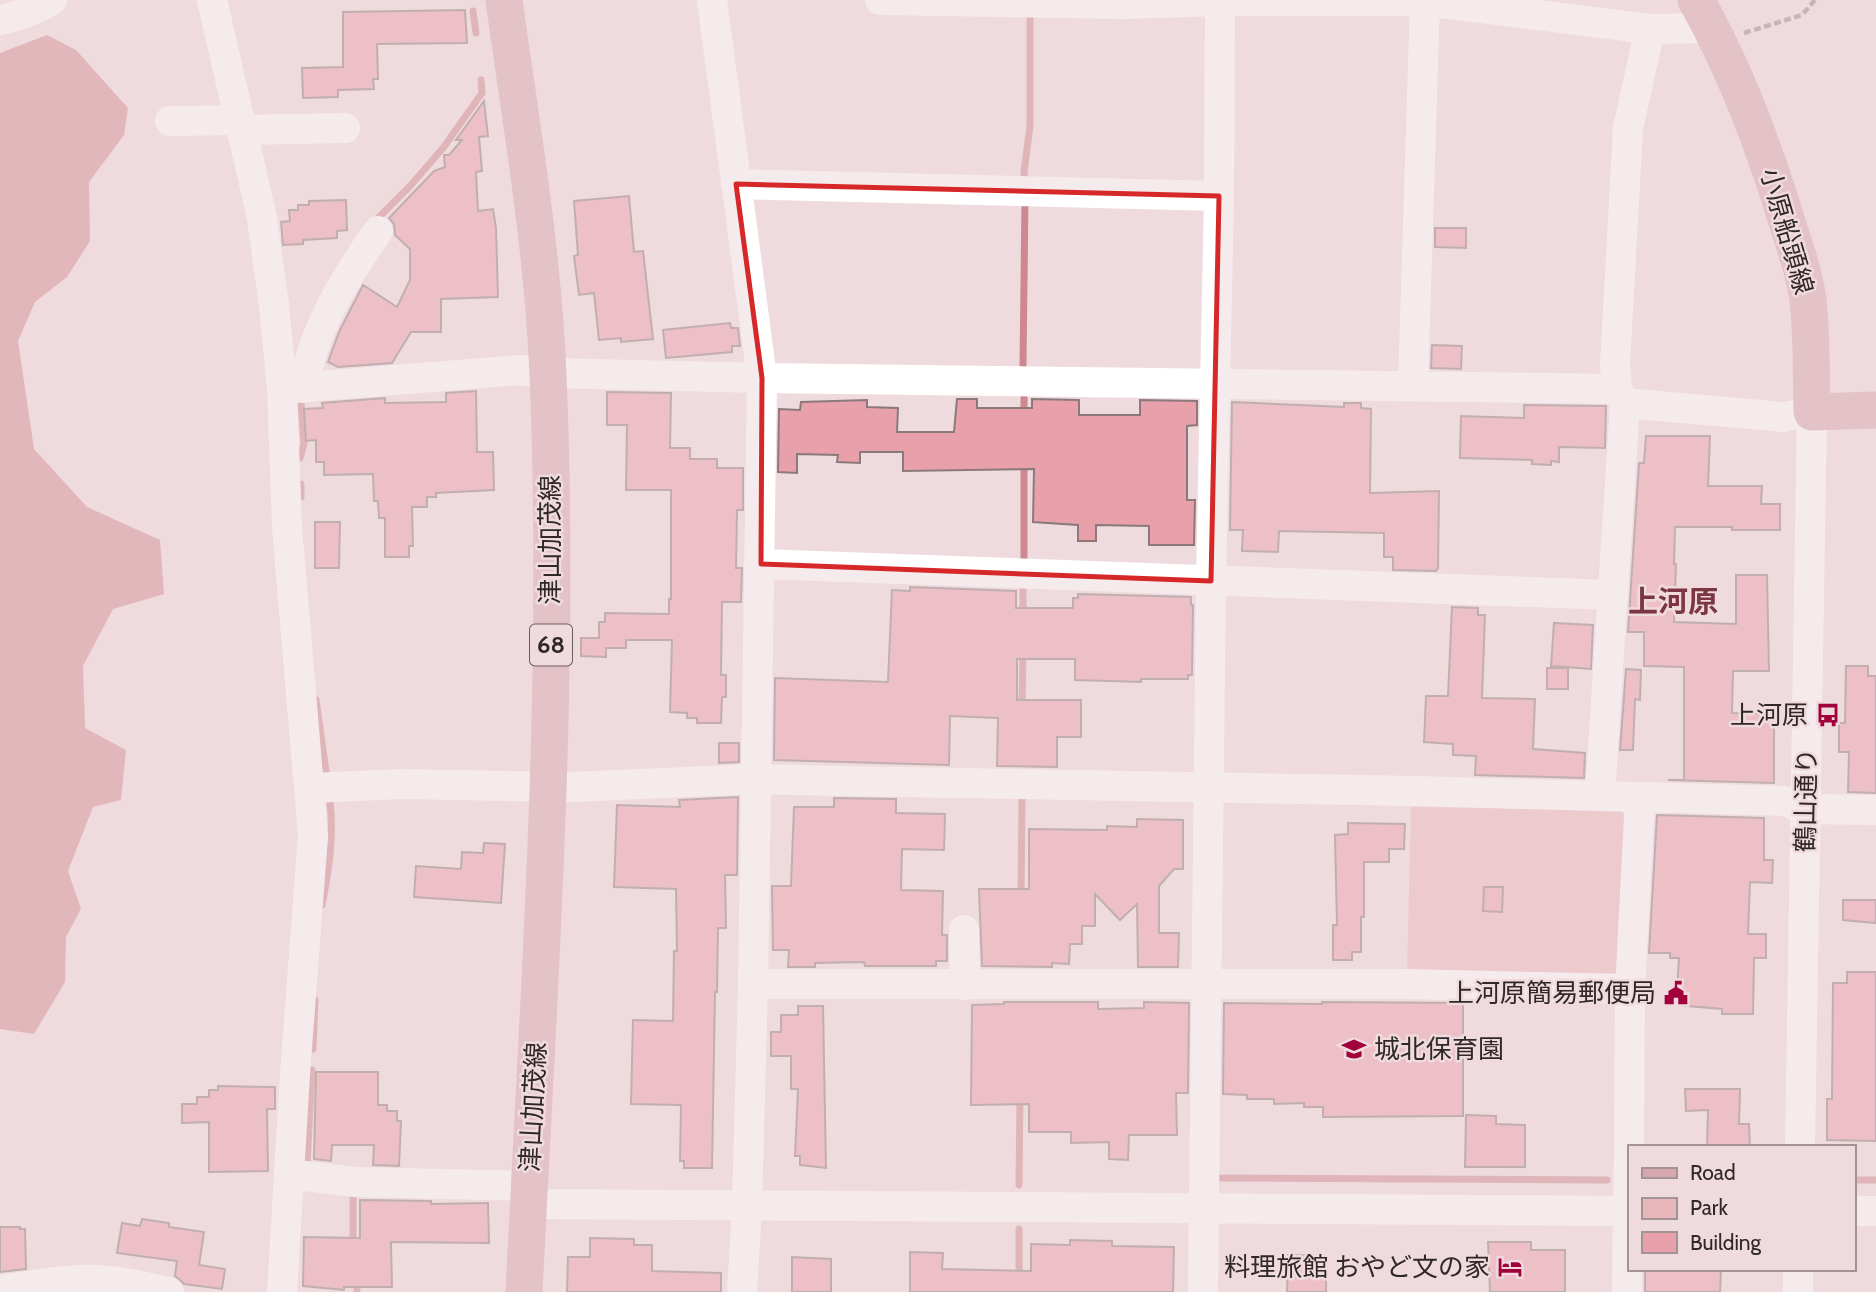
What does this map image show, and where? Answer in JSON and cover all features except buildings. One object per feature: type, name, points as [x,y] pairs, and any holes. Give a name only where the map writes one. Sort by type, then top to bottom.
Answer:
[{"type":"main road","name":"津山加茂線","points":[[504,0],[539,258],[548,373],[551,643],[524,1292]]},
{"type":"main road","name":"小原船頭線","points":[[1704,14],[1763,150],[1797,253],[1809,308],[1812,412]]},
{"type":"main road","points":[[1812,412],[1876,410]]},
{"type":"street","points":[[0,20],[41,7],[52,0]]},
{"type":"street","points":[[712,0],[762,378],[753,984],[742,1292]]},
{"type":"street","points":[[880,0],[1124,4],[1425,1],[1650,29],[1704,14]]},
{"type":"street","points":[[218,1],[293,388],[287,527],[313,836],[296,1049],[282,1292]]},
{"type":"street","points":[[1203,1292],[1220,1]]},
{"type":"street","points":[[1413,386],[1425,1]]},
{"type":"street","points":[[1600,796],[1621,396],[1615,365],[1628,128],[1650,29]]},
{"type":"street","points":[[170,121],[345,128]]},
{"type":"street","points":[[736,184],[1219,196]]},
{"type":"street","points":[[293,388],[306,373],[319,333],[354,265],[378,231]]},
{"type":"street","points":[[293,388],[520,370],[762,378],[1527,389],[1621,396],[1783,417],[1812,412]]},
{"type":"street","name":"鶴山通り","points":[[1800,1145],[1812,412]]},
{"type":"street","points":[[761,564],[1612,595]]},
{"type":"street","points":[[310,788],[402,784],[547,788],[755,779],[1786,801],[1805,809],[1876,810]]},
{"type":"street","points":[[1629,1145],[1630,989],[1640,798]]},
{"type":"street","points":[[964,930],[965,985]]},
{"type":"street","points":[[753,984],[1406,984],[1630,989]]},
{"type":"street","points":[[289,1174],[355,1182],[529,1195],[747,1207],[1628,1211]]},
{"type":"street","points":[[1855,1211],[1876,1212]]},
{"type":"street","points":[[1628,1271],[1628,1292]]},
{"type":"street","points":[[1798,1271],[1798,1292]]},
{"type":"street","points":[[0,1290],[96,1280],[125,1282],[169,1292]]},
{"type":"path","points":[[1704,14],[1743,33],[1802,15],[1815,0]]},
{"type":"highlighted area","points":[[736,184],[1219,196],[1211,581],[761,564],[762,378]]},
{"type":"green space","points":[[1411,807],[1620,810],[1631,826],[1617,974],[1407,974]]},
{"type":"shaded area","points":[[47,35],[76,50],[128,108],[124,135],[89,182],[90,241],[67,277],[35,302],[18,341],[34,449],[87,507],[160,540],[164,594],[113,609],[83,666],[85,728],[126,750],[121,800],[93,807],[68,871],[81,909],[66,937],[65,982],[34,1034],[0,1029],[0,53]]},
{"type":"waterway","points":[[1025,184],[1030,126],[1030,8]]},
{"type":"waterway","points":[[473,11],[476,33]]},
{"type":"waterway","points":[[374,222],[443,148],[482,93],[481,80]]},
{"type":"waterway","points":[[1023,365],[1025,200]]},
{"type":"waterway","points":[[1024,398],[1024,415]]},
{"type":"waterway","points":[[300,458],[304,444],[301,403]]},
{"type":"waterway","points":[[1024,462],[1024,557]]},
{"type":"waterway","points":[[301,484],[301,497]]},
{"type":"waterway","points":[[1023,583],[1023,618]]},
{"type":"waterway","points":[[1022,709],[1023,651]]},
{"type":"waterway","points":[[316,700],[327,778]]},
{"type":"waterway","points":[[1021,899],[1022,798]]},
{"type":"waterway","points":[[322,905],[330,854],[330,802]]},
{"type":"waterway","points":[[313,1049],[315,1000]]},
{"type":"waterway","points":[[307,1164],[312,1070]]},
{"type":"waterway","points":[[1019,1185],[1020,1095]]},
{"type":"waterway","points":[[1216,1178],[1607,1180]]},
{"type":"waterway","points":[[1855,1180],[1876,1180]]},
{"type":"waterway","points":[[353,1196],[353,1245]]},
{"type":"waterway","points":[[1019,1229],[1019,1292]]},
{"type":"waterway","points":[[356,1277],[357,1292]]},
{"type":"place","name":"上河原","points":[[1828,715]]},
{"type":"place","name":"上河原簡易郵便局","points":[[1676,993]]},
{"type":"place","name":"城北保育園","points":[[1354,1049]]},
{"type":"place","name":"料理旅館 おやど文の家","points":[[1510,1267]]},
{"type":"district","name":"上河原","points":[[1673,602]]}]
